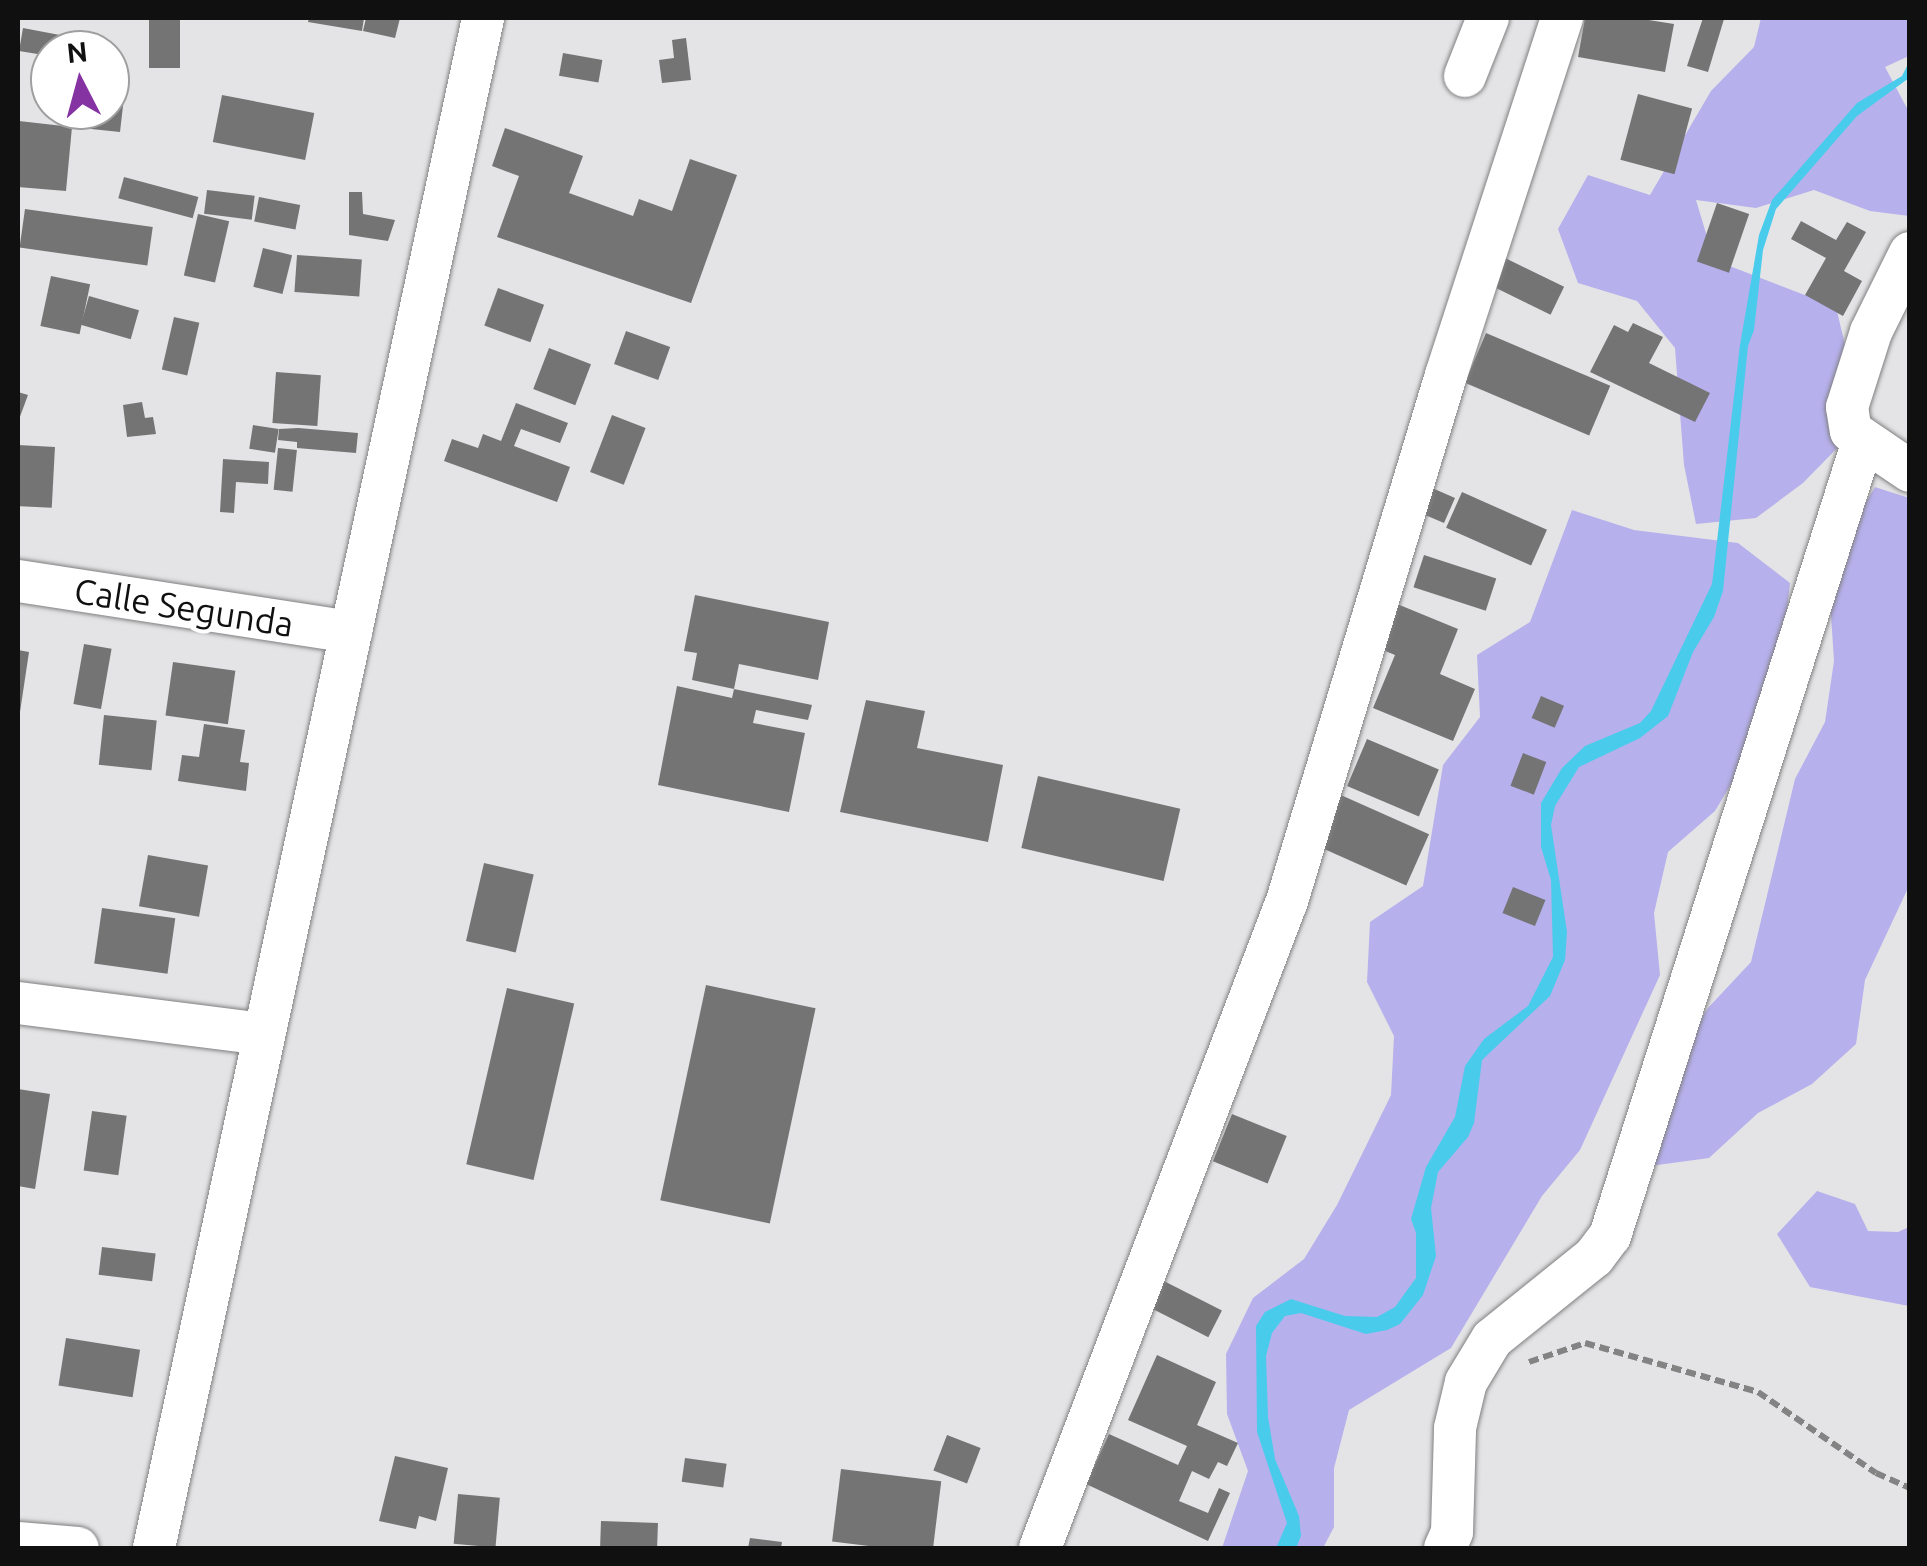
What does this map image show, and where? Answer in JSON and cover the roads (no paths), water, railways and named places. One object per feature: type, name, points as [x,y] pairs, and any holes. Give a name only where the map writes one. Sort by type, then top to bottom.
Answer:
[{"type":"street","points":[[154,1548],[483,18]]},
{"type":"street","points":[[1465,76],[1488,18]]},
{"type":"street","points":[[1040,1548],[1286,902],[1446,375],[1562,18]]},
{"type":"street","points":[[1910,253],[1871,332],[1847,407],[1851,431],[1910,471]]},
{"type":"street","points":[[1445,1548],[1452,1532],[1455,1428],[1466,1382],[1492,1339],[1594,1257],[1610,1236],[1863,440]]},
{"type":"street","name":"Calle Segunda","points":[[18,581],[351,632]]},
{"type":"street","points":[[18,1003],[264,1034]]},
{"type":"street","points":[[18,1543],[78,1548]]},
{"type":"water","points":[[1909,62],[1909,78],[1857,116],[1776,209],[1763,250],[1754,330],[1748,346],[1723,591],[1668,716],[1640,738],[1579,767],[1555,806],[1551,825],[1567,932],[1565,960],[1550,996],[1482,1060],[1474,1123],[1468,1137],[1438,1172],[1431,1208],[1436,1256],[1423,1295],[1400,1324],[1387,1330],[1366,1334],[1301,1313],[1285,1316],[1272,1333],[1266,1356],[1268,1417],[1275,1459],[1299,1516],[1301,1536],[1296,1548],[1276,1548],[1287,1523],[1257,1432],[1256,1326],[1265,1312],[1291,1299],[1345,1316],[1377,1317],[1395,1307],[1416,1278],[1416,1233],[1411,1219],[1426,1167],[1455,1117],[1465,1066],[1484,1039],[1528,1006],[1553,957],[1551,880],[1541,847],[1541,803],[1562,768],[1585,746],[1640,723],[1651,711],[1712,584],[1740,345],[1759,235],[1772,200],[1857,103],[1902,76]]}]
